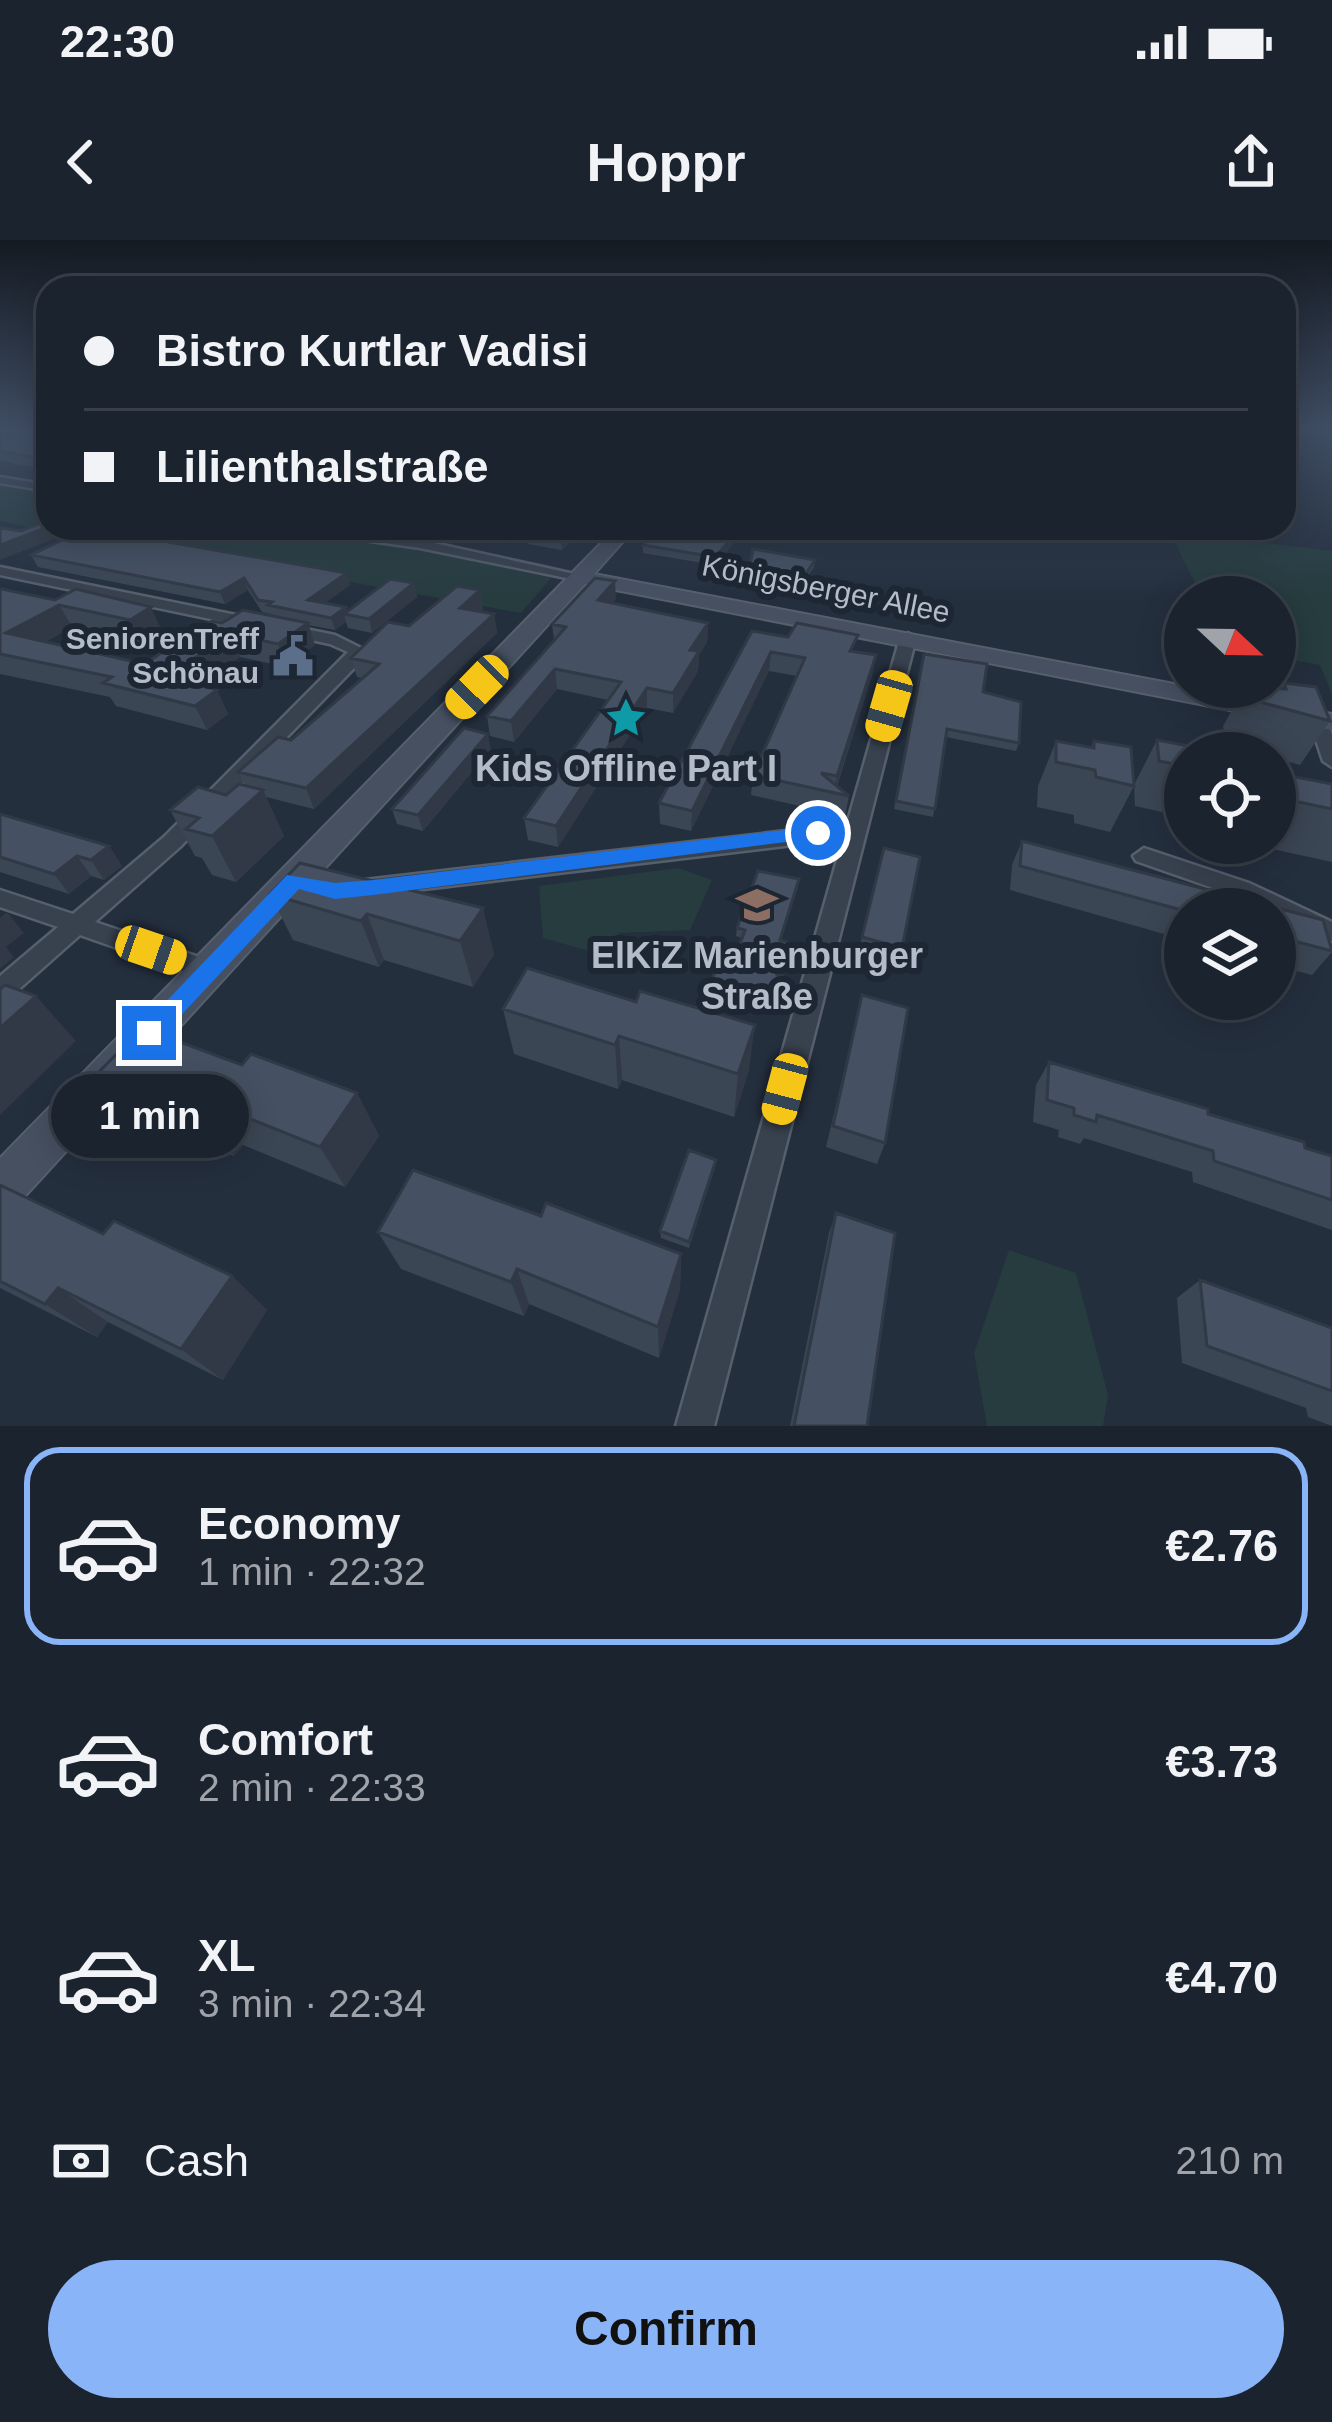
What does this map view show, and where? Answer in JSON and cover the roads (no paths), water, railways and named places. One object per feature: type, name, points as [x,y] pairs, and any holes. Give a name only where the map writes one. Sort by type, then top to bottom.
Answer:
[{"type":"street","name":"Königsberger Allee","points":[[392,540],[1325,720]]},
{"type":"street","points":[[0,1190],[208,970],[315,886],[615,540]]},
{"type":"street","points":[[2,573],[40,556]]},
{"type":"street","points":[[0,991],[172,842],[353,660],[357,650],[335,640],[2,573]]},
{"type":"street","points":[[694,1426],[908,638]]},
{"type":"street","points":[[1325,720],[1332,760]]},
{"type":"street","points":[[315,886],[855,830]]},
{"type":"street","points":[[1144,856],[1240,889],[1332,932]]},
{"type":"street","points":[[0,898],[208,970]]},
{"type":"place","name":"SeniorenTreff Schönau","points":[[293,656]]},
{"type":"place","name":"Kids Offline Part I","points":[[626,718]]},
{"type":"place","name":"ElKiZ Marienburger Straße","points":[[757,905]]}]
